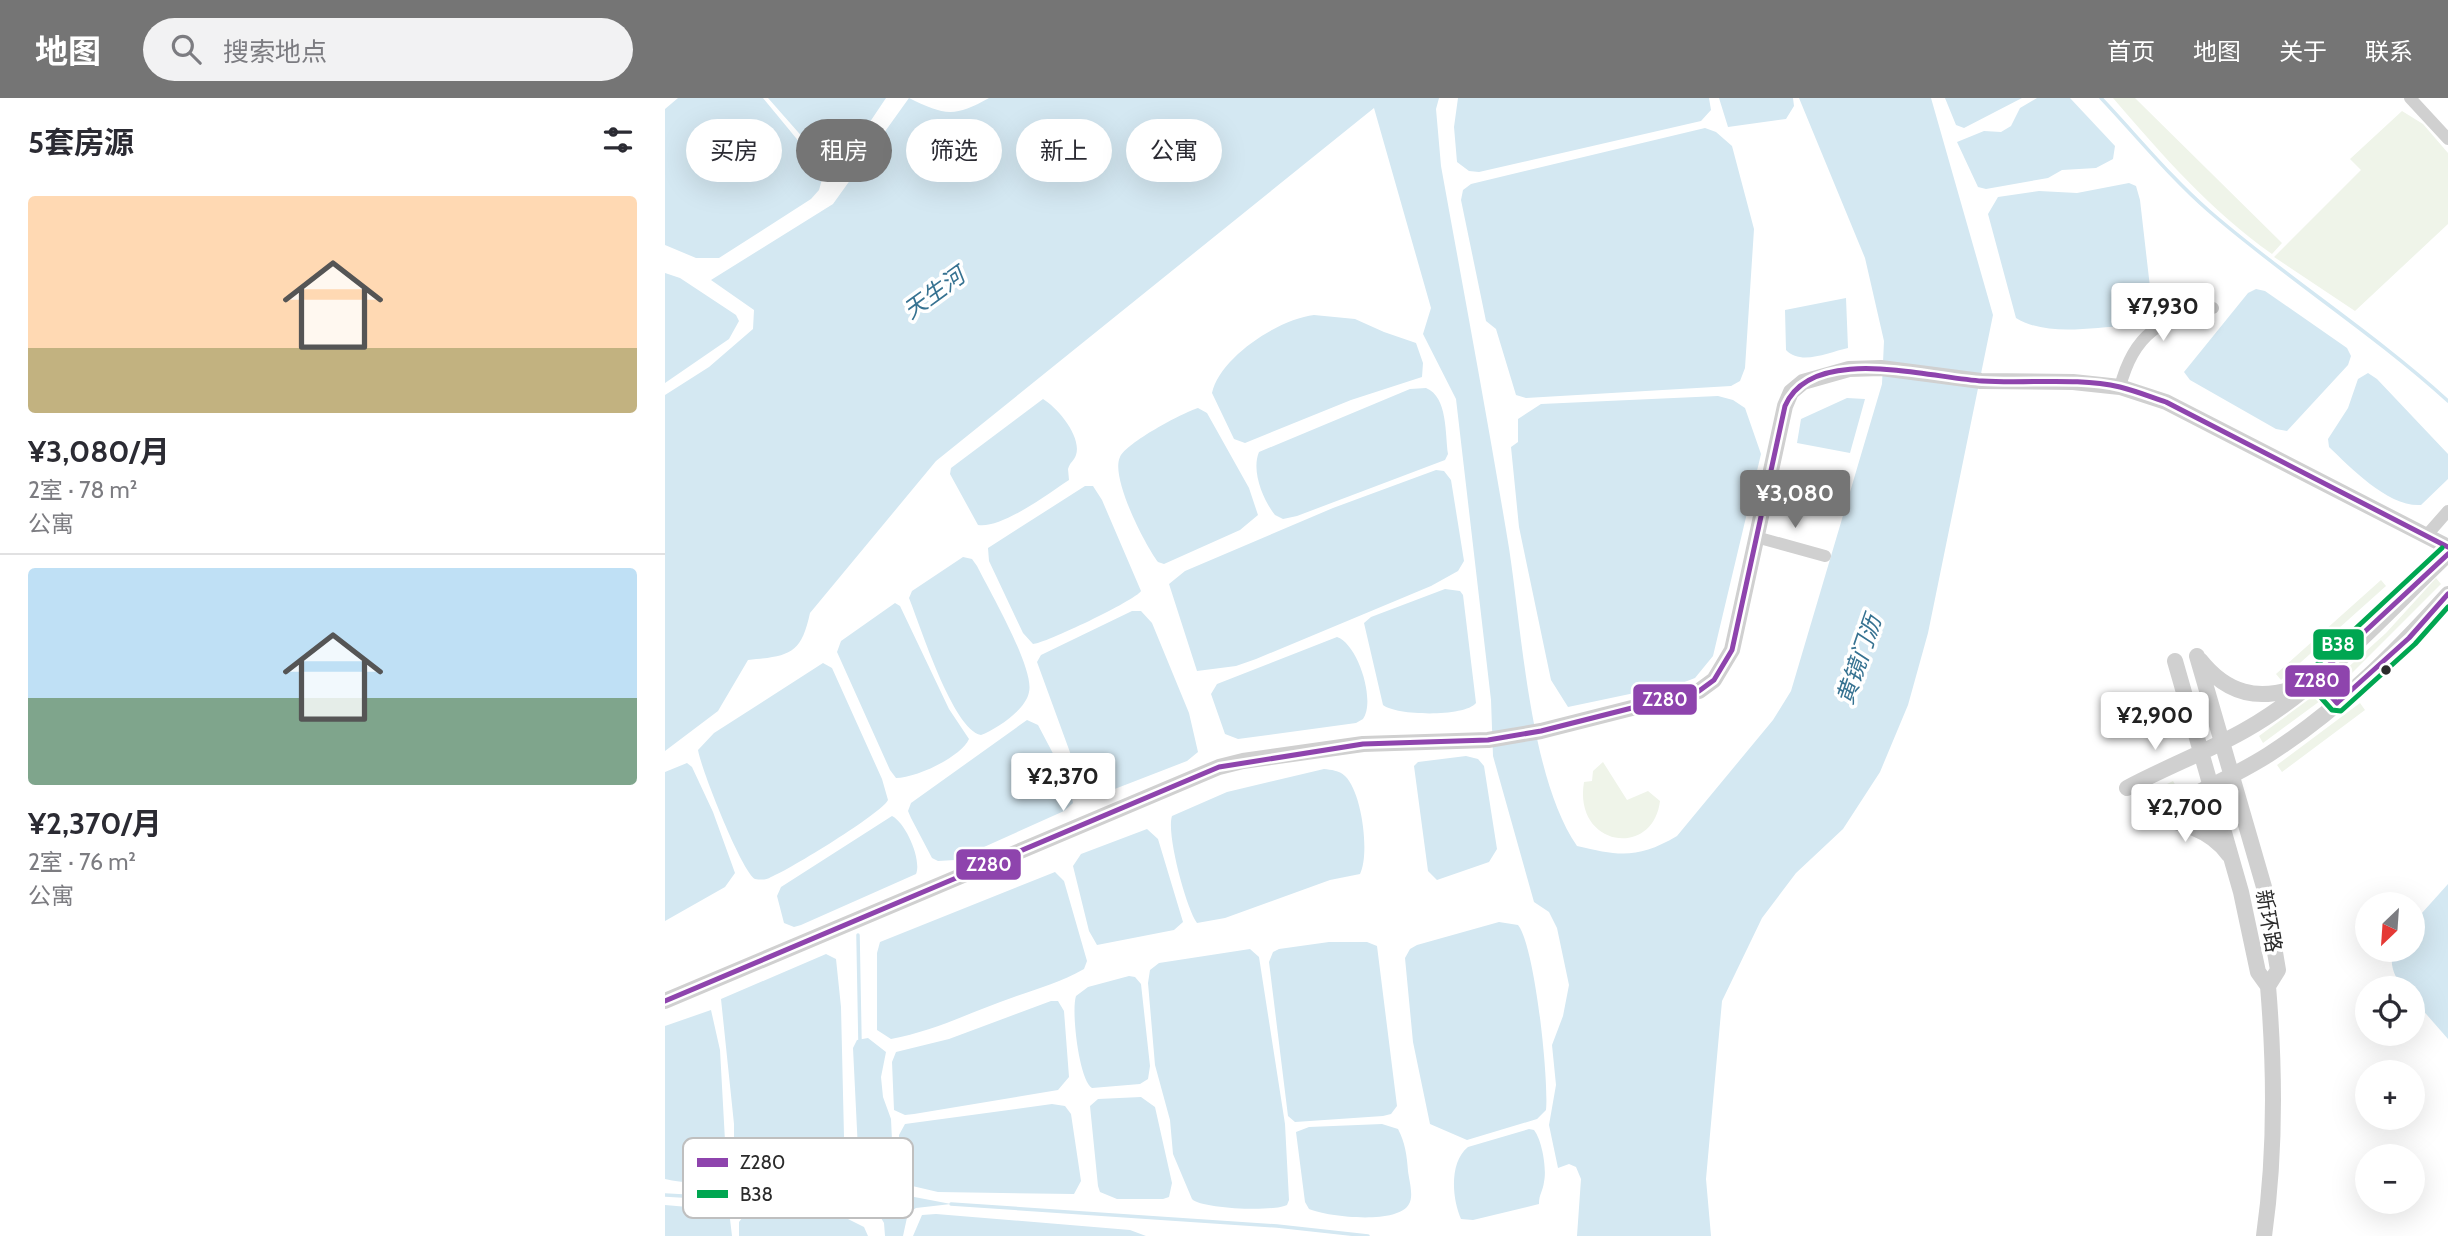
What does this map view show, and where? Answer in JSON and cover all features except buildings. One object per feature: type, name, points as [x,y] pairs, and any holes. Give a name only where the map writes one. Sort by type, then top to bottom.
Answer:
[{"type":"street","points":[[2410,98],[2448,139]]},
{"type":"street","points":[[2120,387],[2130,355],[2152,329],[2181,314],[2213,308]]},
{"type":"street","points":[[665,1001],[1219,767],[1243,761],[1363,744],[1488,740],[1541,731],[1699,691],[1714,680],[1732,650],[1780,421],[1791,392],[1816,376],[1849,369],[1881,368],[1981,381],[2073,382],[2120,387],[2166,402],[2448,547]]},
{"type":"street","points":[[2425,536],[2448,511]]},
{"type":"street","points":[[1756,537],[1825,556]]},
{"type":"street","points":[[2127,788],[2248,729],[2315,678],[2448,554]]},
{"type":"street","points":[[2232,860],[2216,842],[2195,829],[2170,820],[2144,819],[2266,756],[2337,703],[2409,638],[2448,594]]},
{"type":"street","name":"新环路","points":[[2175,662],[2232,860],[2258,972],[2268,986],[2277,970],[2273,929],[2264,887],[2197,656],[2222,683],[2237,691],[2255,695],[2285,692],[2315,678]]},
{"type":"street","points":[[2315,678],[2337,703]]},
{"type":"street","points":[[2264,1236],[2273,1157],[2275,1070],[2268,986]]},
{"type":"shaded area","points":[[2113,98],[2135,98],[2282,243],[2272,254],[2208,201]]},
{"type":"shaded area","points":[[2402,111],[2423,124],[2448,153],[2448,224],[2355,311],[2274,257],[2361,170],[2350,159]]},
{"type":"shaded area","points":[[2436,578],[2441,584],[2338,687],[2334,686],[2333,681],[2386,633]]},
{"type":"shaded area","points":[[2381,580],[2386,586],[2281,680],[2276,674]]},
{"type":"shaded area","points":[[2316,694],[2320,696],[2320,701],[2263,743],[2259,736]]},
{"type":"shaded area","points":[[2360,703],[2365,710],[2282,772],[2277,765]]},
{"type":"shaded area","points":[[1603,762],[1627,800],[1648,791],[1660,801],[1654,820],[1644,832],[1630,838],[1615,838],[1601,832],[1590,821],[1584,804],[1584,782],[1592,781],[1593,771]]},
{"type":"shaded area","points":[[2173,781],[2177,788],[2137,808],[2133,801]]},
{"type":"water","points":[[678,98],[763,98],[780,119],[686,119],[686,182],[782,182],[782,121],[796,138],[796,182],[821,182],[819,190],[811,199],[719,258],[696,258],[665,245],[665,109]]},
{"type":"water","points":[[768,98],[886,98],[872,119],[796,119],[796,130]]},
{"type":"water","points":[[909,98],[931,108],[949,112],[967,109],[989,98],[1439,98],[1436,109],[1441,166],[1501,500],[1538,744],[1548,783],[1561,817],[1577,846],[1605,852],[1628,853],[1651,849],[1677,836],[1773,720],[1791,691],[1882,384],[1884,341],[1865,258],[1799,98],[1931,98],[1993,315],[1928,633],[1908,705],[1880,772],[1843,829],[1796,873],[1762,918],[1722,1001],[1706,1179],[1711,1236],[1577,1236],[1581,1179],[1576,1167],[1569,1164],[1558,1168],[1549,1125],[1556,1085],[1552,1045],[1563,1016],[1569,985],[1557,928],[1549,912],[1534,902],[1493,756],[1491,700],[1456,399],[1423,334],[1431,308],[1374,108],[936,461],[810,613],[797,645],[791,651],[774,657],[748,660],[718,711],[665,751],[665,395],[709,367],[753,329],[754,310],[711,280],[833,204],[849,182],[892,182],[892,122]]},
{"type":"water","points":[[1458,98],[1709,98],[1711,110],[1701,121],[1479,172],[1469,171],[1457,162],[1454,127]]},
{"type":"water","points":[[1719,98],[1793,98],[1794,106],[1786,119],[1728,127]]},
{"type":"water","points":[[1945,98],[2022,98],[1964,128],[1956,125]]},
{"type":"water","points":[[2037,98],[2070,98],[2115,146],[2113,159],[2096,168],[2062,170],[2048,178],[1986,189],[1978,187],[1957,142],[1984,131],[2001,132],[2011,126],[2020,108]]},
{"type":"water","points":[[1705,128],[1716,132],[1732,146],[1754,229],[1745,368],[1740,381],[1731,386],[1526,398],[1516,395],[1496,329],[1486,321],[1461,200],[1463,190],[1471,184]]},
{"type":"water","points":[[2129,183],[2136,186],[2140,200],[2151,296],[2127,326],[2056,329],[2028,324],[2016,318],[1988,214],[1998,197],[2039,191],[2077,193]]},
{"type":"water","points":[[665,273],[680,278],[736,315],[739,321],[729,339],[665,383]]},
{"type":"water","points":[[2256,289],[2265,291],[2347,348],[2351,356],[2348,365],[2287,431],[2276,429],[2190,380],[2184,372],[2248,293]]},
{"type":"water","points":[[1846,298],[1848,348],[1807,357],[1792,355],[1786,350],[1785,310]]},
{"type":"water","points":[[1314,315],[1355,319],[1416,343],[1423,363],[1422,377],[1351,400],[1245,443],[1234,439],[1212,393],[1217,379],[1239,354],[1268,332]]},
{"type":"water","points":[[2368,373],[2377,379],[2448,454],[2448,479],[2421,505],[2408,504],[2383,493],[2329,447],[2328,439],[2348,408],[2358,379]]},
{"type":"water","points":[[1426,388],[1438,399],[1442,408],[1448,454],[1445,460],[1297,516],[1283,519],[1275,515],[1259,485],[1256,468],[1259,452],[1410,389]]},
{"type":"water","points":[[1718,396],[1733,400],[1745,408],[1761,454],[1713,656],[1695,678],[1682,683],[1568,707],[1551,680],[1519,527],[1511,447],[1518,442],[1518,419],[1541,404]]},
{"type":"water","points":[[1847,398],[1865,399],[1850,453],[1797,443],[1801,419]]},
{"type":"water","points":[[1043,399],[1062,416],[1075,440],[1076,455],[1068,469],[1069,480],[1012,516],[988,525],[978,525],[950,474],[951,468]]},
{"type":"water","points":[[1198,408],[1207,413],[1249,488],[1258,515],[1240,530],[1164,564],[1158,562],[1152,553],[1130,511],[1120,479],[1120,457],[1143,437]]},
{"type":"water","points":[[1436,470],[1444,471],[1451,480],[1464,561],[1458,571],[1431,586],[1256,659],[1236,666],[1197,671],[1169,584],[1185,571],[1333,508]]},
{"type":"water","points":[[1085,486],[1093,486],[1102,500],[1141,591],[1089,621],[1033,644],[1023,633],[989,561],[988,548]]},
{"type":"water","points":[[963,557],[972,559],[977,566],[1018,648],[1029,681],[1027,699],[1016,712],[1002,724],[981,735],[970,729],[949,697],[909,598],[912,591]]},
{"type":"water","points":[[1445,589],[1460,591],[1463,595],[1476,703],[1469,708],[1445,713],[1416,713],[1391,709],[1383,705],[1364,623],[1371,617]]},
{"type":"water","points":[[895,603],[900,606],[949,709],[969,739],[957,753],[937,765],[896,778],[837,652],[841,641]]},
{"type":"water","points":[[1132,611],[1141,611],[1152,623],[1189,713],[1198,752],[1187,761],[1094,797],[1079,777],[1037,662],[1041,655]]},
{"type":"water","points":[[1337,637],[1352,650],[1363,674],[1367,700],[1363,719],[1356,723],[1238,739],[1225,734],[1211,694],[1217,684]]},
{"type":"water","points":[[823,663],[832,668],[882,779],[888,800],[870,817],[814,853],[769,878],[755,879],[732,840],[698,750],[714,733]]},
{"type":"water","points":[[1027,720],[1038,725],[1068,782],[1073,803],[1064,811],[955,860],[938,861],[932,858],[908,811],[911,803]]},
{"type":"water","points":[[1466,756],[1478,759],[1484,766],[1497,849],[1489,862],[1437,880],[1428,871],[1414,766],[1418,762]]},
{"type":"water","points":[[687,763],[692,767],[713,812],[735,873],[725,887],[665,921],[665,772]]},
{"type":"water","points":[[1324,769],[1343,774],[1356,795],[1364,838],[1360,874],[1330,880],[1225,918],[1197,923],[1178,870],[1172,838],[1172,816],[1227,792]]},
{"type":"water","points":[[892,816],[903,826],[915,851],[916,874],[801,925],[794,927],[784,923],[777,896],[781,887]]},
{"type":"water","points":[[1147,829],[1158,839],[1183,922],[1174,930],[1097,945],[1089,931],[1073,866],[1081,854]]},
{"type":"water","points":[[1055,872],[1064,881],[1087,961],[1084,969],[923,1031],[891,1039],[877,1030],[877,953],[880,942]]},
{"type":"water","points":[[2448,884],[2448,1039],[2425,1013],[2425,976],[2395,976],[2393,971],[2392,962],[2425,962],[2425,910]]},
{"type":"water","points":[[1499,922],[1518,925],[1530,959],[1543,1044],[1546,1110],[1537,1119],[1467,1140],[1430,1124],[1413,1042],[1405,958],[1410,949],[1417,945]]},
{"type":"water","points":[[1329,942],[1367,942],[1377,946],[1397,1106],[1391,1114],[1383,1116],[1295,1122],[1288,1116],[1269,962],[1273,952],[1279,949]]},
{"type":"water","points":[[1250,949],[1259,957],[1285,1124],[1289,1200],[1287,1205],[1280,1207],[1223,1207],[1192,1199],[1173,1154],[1170,1120],[1155,1065],[1148,983],[1150,970],[1159,963]]},
{"type":"water","points":[[826,954],[836,959],[841,1007],[844,1138],[734,1138],[721,999]]},
{"type":"water","points":[[1129,976],[1135,977],[1141,984],[1150,1066],[1148,1079],[1140,1084],[1092,1088],[1083,1072],[1077,1045],[1076,996],[1088,987]]},
{"type":"water","points":[[1051,1001],[1058,1001],[1064,1011],[1069,1077],[1058,1090],[914,1114],[905,1115],[894,1110],[892,1062],[896,1052],[949,1039]]},
{"type":"water","points":[[711,1010],[720,1050],[725,1138],[683,1138],[683,1182],[665,1179],[665,1026]]},
{"type":"water","points":[[868,1038],[886,1052],[881,1077],[883,1097],[891,1119],[892,1138],[857,1138],[853,1048],[857,1040]]},
{"type":"water","points":[[1141,1097],[1155,1107],[1172,1183],[1169,1197],[1117,1199],[1100,1192],[1098,1186],[1090,1106],[1098,1099]]},
{"type":"water","points":[[1052,1104],[1065,1106],[1071,1114],[1081,1181],[1074,1194],[938,1192],[913,1186],[913,1138],[899,1138],[905,1124]]},
{"type":"water","points":[[1382,1124],[1398,1129],[1402,1139],[1411,1188],[1409,1204],[1402,1211],[1378,1217],[1331,1215],[1309,1209],[1305,1202],[1296,1132],[1309,1127]]},
{"type":"water","points":[[1529,1129],[1534,1130],[1537,1135],[1544,1162],[1545,1176],[1539,1204],[1473,1220],[1461,1219],[1454,1181],[1462,1154],[1468,1147]]},
{"type":"water","points":[[913,1197],[951,1204],[913,1210]]},
{"type":"water","points":[[665,1205],[683,1207],[683,1218],[730,1219],[732,1236],[665,1236]]},
{"type":"water","points":[[922,1215],[1130,1230],[1146,1236],[913,1236]]},
{"type":"water","points":[[742,1218],[846,1218],[864,1227],[868,1236],[739,1236],[739,1222]]},
{"type":"water","points":[[881,1218],[907,1218],[903,1236],[885,1236]]},
{"type":"waterway","points":[[2101,98],[2209,211],[2389,351],[2448,401]]},
{"type":"waterway","points":[[858,935],[860,1042]]},
{"type":"waterway","points":[[665,1195],[683,1196]]},
{"type":"waterway","points":[[951,1204],[1277,1226],[1368,1236]]},
{"type":"transit line","name":"Z280","points":[[665,1001],[1219,767],[1363,744],[1488,740],[1541,731],[1699,691],[1714,680],[1732,650],[1785,406],[1799,387],[1820,375],[1845,370],[1874,369],[1982,381],[2086,382],[2126,389],[2166,402],[2448,547]]},
{"type":"transit line","name":"B38","points":[[2442,548],[2309,672],[2307,682],[2332,710],[2341,711],[2415,644],[2448,607]]},
{"type":"transit line","name":"Z280","points":[[2448,554],[2315,678],[2337,703],[2409,638],[2448,594]]},
{"type":"water label","name":"天生河","points":[[934,293]]},
{"type":"water label","name":"黄镜门沥","points":[[1859,660]]}]
